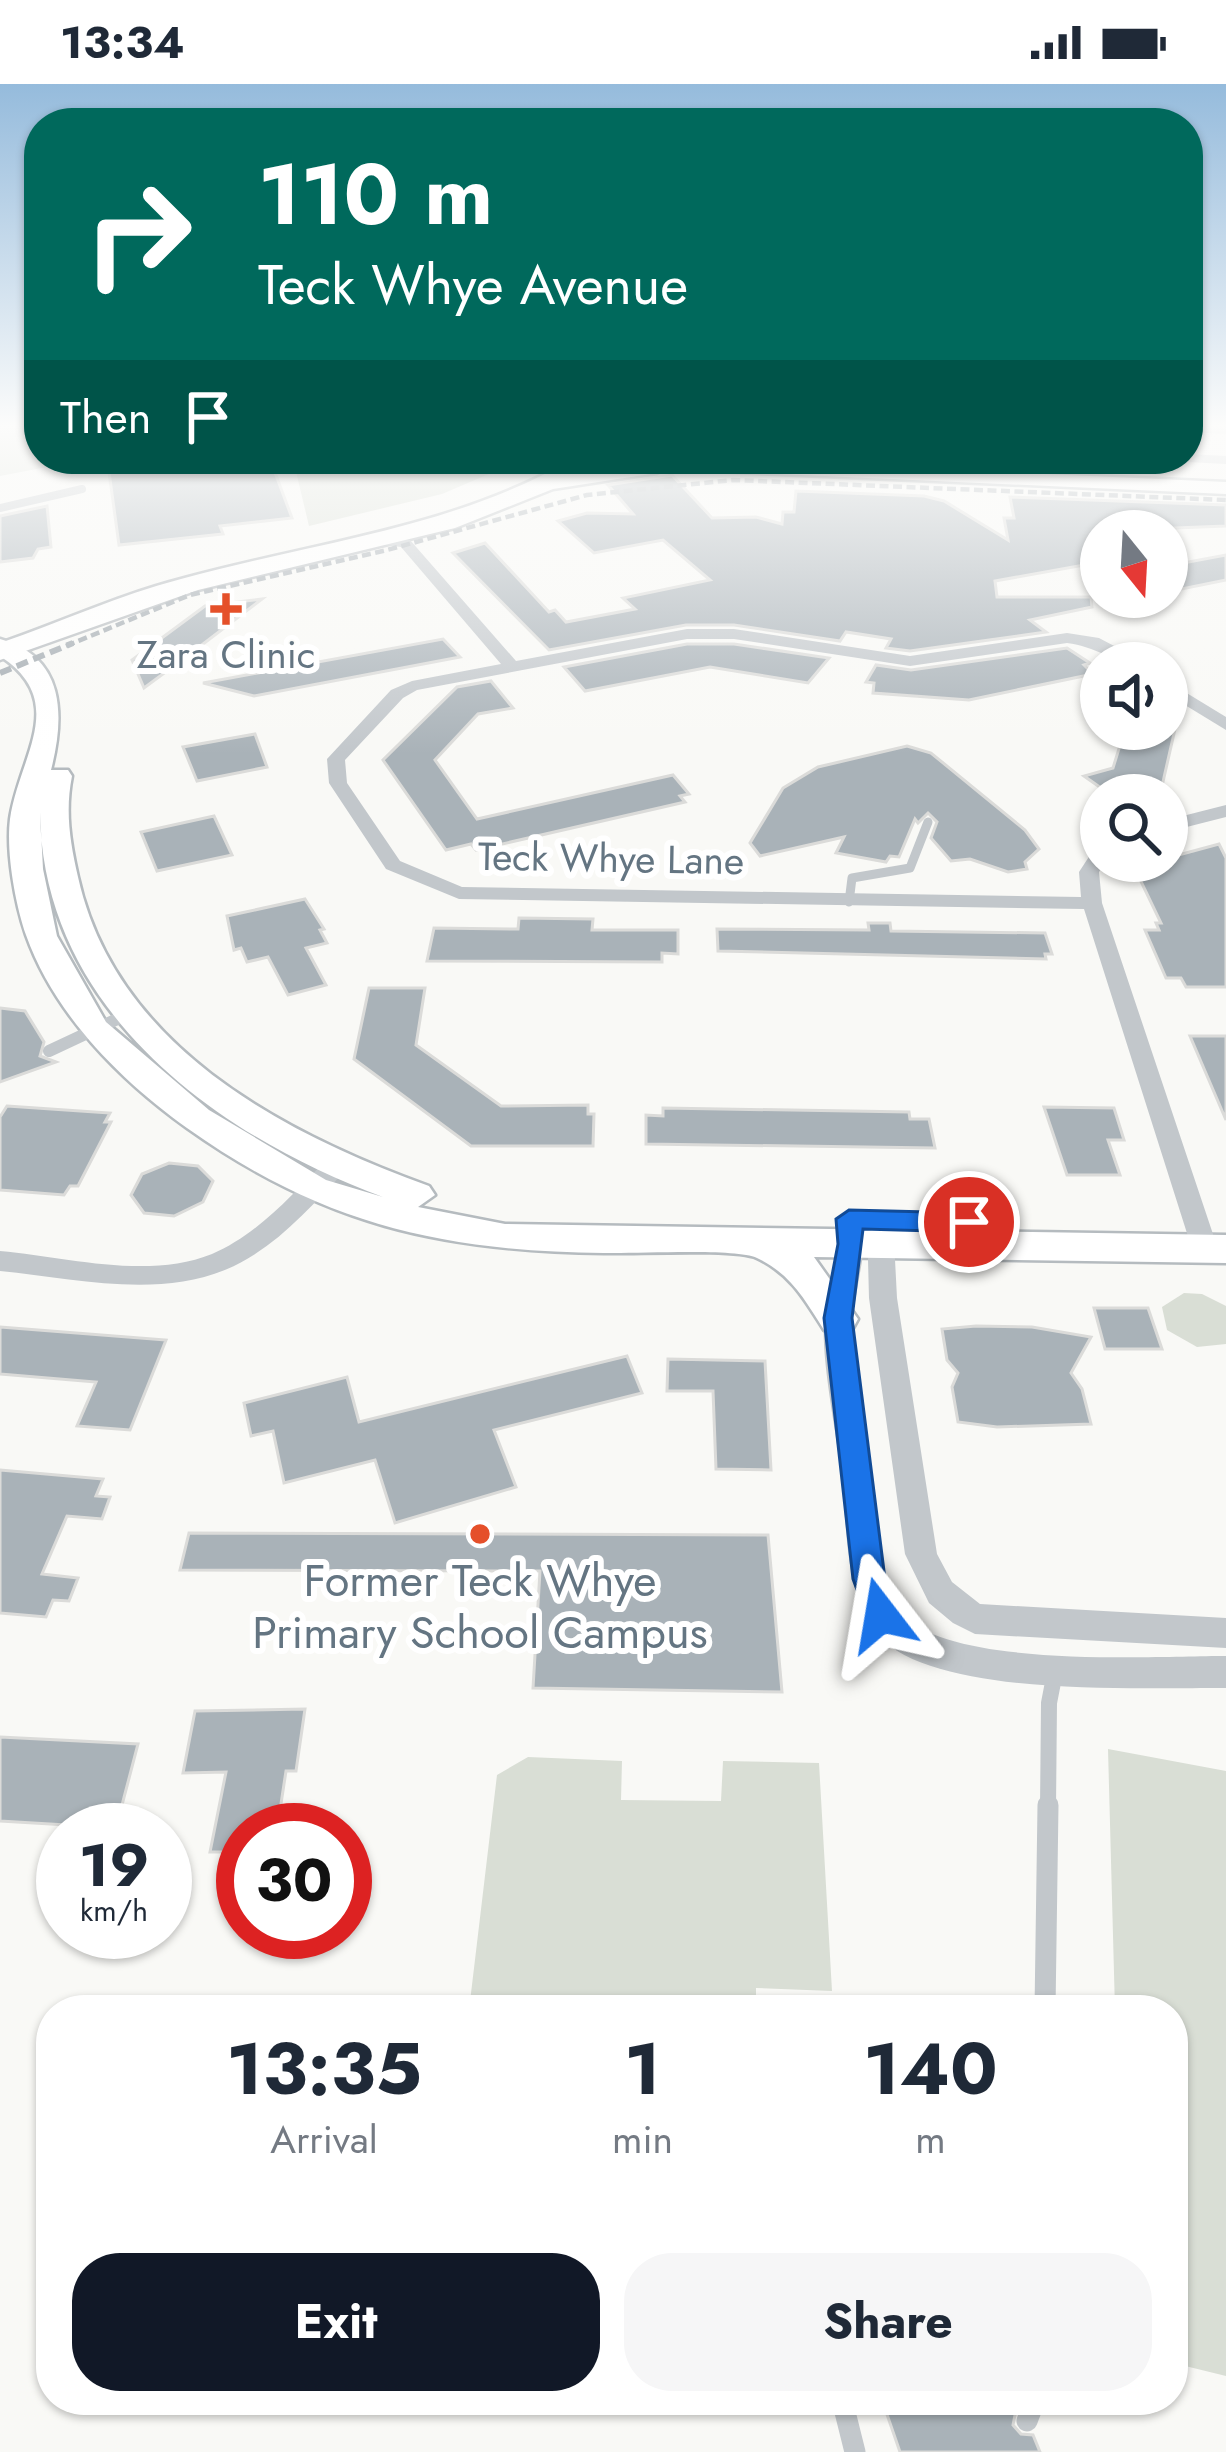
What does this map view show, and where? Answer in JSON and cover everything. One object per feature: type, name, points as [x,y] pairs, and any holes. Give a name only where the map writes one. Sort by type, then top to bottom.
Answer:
[{"type":"main road","points":[[9,648],[174,575],[346,534]]},
{"type":"main road","points":[[9,648],[172,590],[418,534]]},
{"type":"main road","points":[[9,648],[66,682],[76,711],[51,824],[76,931],[130,1013],[226,1101],[324,1178],[509,1212],[866,1232],[1213,1237]]},
{"type":"main road","points":[[9,648],[42,678],[51,711],[24,820],[42,936],[93,1028],[196,1118],[455,1232],[505,1238],[758,1241],[866,1232]]},
{"type":"main road","points":[[758,1241],[806,1270],[838,1318]]},
{"type":"street","points":[[406,538],[511,666]]},
{"type":"street","name":"Teck Whye Lane","points":[[1092,903],[483,897],[405,873],[381,850],[338,783],[336,759],[406,689],[715,632],[910,661],[1067,638],[1095,642]]},
{"type":"street","points":[[1188,700],[1226,725]]},
{"type":"street","points":[[1188,821],[1226,811]]},
{"type":"street","points":[[1090,882],[1092,903],[1213,1237]]},
{"type":"street","points":[[0,1261],[164,1273],[196,1270],[239,1250],[324,1178]]},
{"type":"street","points":[[866,1232],[838,1318],[869,1579],[881,1615],[920,1647],[971,1664],[1226,1672]]},
{"type":"street","points":[[866,1232],[884,1298],[921,1555],[928,1578],[947,1603],[975,1619],[1226,1633]]},
{"type":"lane","points":[[849,902],[852,878],[910,868],[928,822]]},
{"type":"lane","points":[[49,1051],[130,1013]]},
{"type":"lane","points":[[1045,1995],[1049,1703],[1056,1667]]},
{"type":"lane","points":[[846,2415],[855,2452]]},
{"type":"shaded area","points":[[1184,1293],[1202,1294],[1226,1306],[1226,1344],[1197,1347],[1167,1330],[1162,1307]]},
{"type":"shaded area","points":[[1108,1749],[1226,1771],[1226,2376],[1188,2367],[1188,1995],[1115,1995]]},
{"type":"shaded area","points":[[528,1757],[622,1761],[621,1800],[721,1801],[723,1761],[819,1763],[832,1991],[756,1988],[756,1995],[471,1995],[497,1775]]},
{"type":"building","points":[[0,534],[50,534],[51,547],[38,549],[33,558],[0,562]]},
{"type":"building","points":[[117,534],[223,534],[119,545]]},
{"type":"building","points":[[572,534],[997,534],[1008,540],[1007,534],[1080,534],[1080,566],[995,581],[997,597],[1080,597],[1080,610],[1030,620],[1046,632],[910,651],[886,648],[891,639],[846,632],[840,641],[734,625],[686,625],[549,650],[453,553],[485,543],[549,612],[555,610],[566,622],[635,609],[623,598],[710,580],[663,540],[594,553]]},
{"type":"building","points":[[1226,555],[1226,580],[1188,588],[1188,562]]},
{"type":"building","points":[[262,599],[144,688],[132,660],[205,606]]},
{"type":"building","points":[[443,639],[460,657],[254,696],[203,683]]},
{"type":"building","points":[[687,644],[734,644],[829,658],[808,683],[710,667],[585,691],[564,667]]},
{"type":"building","points":[[1067,648],[1080,656],[1080,677],[969,700],[873,693],[874,683],[866,682],[876,665],[911,670]]},
{"type":"building","points":[[491,681],[513,708],[478,714],[435,760],[477,819],[673,775],[689,794],[680,796],[685,802],[476,850],[471,844],[446,850],[383,760],[457,687]]},
{"type":"building","points":[[255,734],[267,767],[197,781],[183,747]]},
{"type":"building","points":[[907,746],[931,753],[1025,830],[1039,849],[1025,862],[1027,869],[1008,872],[970,859],[951,861],[931,838],[937,822],[928,813],[918,823],[915,819],[899,857],[890,856],[886,862],[836,853],[844,837],[760,856],[750,843],[783,788],[818,767]]},
{"type":"building","points":[[1119,750],[1170,750],[1165,774],[1091,774],[1113,768]]},
{"type":"building","points":[[214,816],[232,855],[157,871],[141,832]]},
{"type":"building","points":[[1219,844],[1226,858],[1226,987],[1186,987],[1181,978],[1166,978],[1145,930],[1159,930],[1156,923],[1161,923],[1141,882],[1188,882],[1188,852]]},
{"type":"building","points":[[305,899],[324,929],[320,930],[327,943],[306,948],[326,985],[288,995],[268,957],[247,962],[241,948],[234,950],[227,916]]},
{"type":"building","points":[[519,918],[593,919],[592,930],[678,930],[678,954],[662,953],[662,962],[427,961],[434,928],[518,929]]},
{"type":"building","points":[[868,923],[890,923],[891,931],[1045,933],[1052,954],[1045,954],[1046,959],[718,951],[717,929],[869,930]]},
{"type":"building","points":[[369,988],[425,988],[416,1045],[501,1106],[588,1105],[588,1114],[594,1114],[593,1146],[471,1146],[354,1059]]},
{"type":"building","points":[[0,1008],[25,1011],[44,1042],[40,1056],[56,1062],[0,1082]]},
{"type":"building","points":[[1190,1036],[1226,1036],[1226,1120]]},
{"type":"building","points":[[7,1106],[110,1113],[105,1122],[111,1122],[78,1186],[70,1186],[64,1195],[0,1190],[0,1117]]},
{"type":"building","points":[[1044,1107],[1114,1108],[1124,1140],[1108,1140],[1120,1175],[1067,1175]]},
{"type":"building","points":[[663,1108],[909,1112],[910,1119],[929,1119],[935,1148],[646,1144],[646,1115],[663,1116]]},
{"type":"building","points":[[169,1163],[198,1166],[213,1181],[203,1202],[174,1216],[144,1213],[131,1195],[142,1174]]},
{"type":"building","points":[[1094,1308],[1148,1308],[1162,1349],[1105,1349]]},
{"type":"building","points":[[0,1327],[166,1340],[130,1430],[77,1426],[96,1382],[0,1374]]},
{"type":"building","points":[[1032,1327],[1091,1337],[1071,1373],[1082,1389],[1091,1424],[997,1427],[958,1422],[952,1387],[958,1373],[947,1360],[942,1329]]},
{"type":"building","points":[[627,1356],[642,1393],[494,1430],[516,1487],[395,1523],[375,1460],[284,1483],[273,1431],[251,1436],[244,1403],[347,1377],[359,1422]]},
{"type":"building","points":[[668,1359],[765,1361],[771,1470],[716,1469],[713,1391],[667,1391]]},
{"type":"building","points":[[0,1470],[103,1479],[96,1496],[110,1497],[102,1519],[67,1516],[42,1574],[78,1578],[69,1601],[53,1600],[46,1617],[0,1613]]},
{"type":"building","points":[[189,1533],[768,1535],[782,1692],[533,1688],[540,1571],[180,1570]]},
{"type":"building","points":[[305,1709],[296,1771],[286,1771],[281,1803],[220,1803],[226,1772],[183,1773],[195,1711]]},
{"type":"building","points":[[0,1737],[138,1744],[123,1803],[36,1803],[36,1823],[0,1821]]},
{"type":"building","points":[[887,2415],[1015,2415],[1013,2425],[1021,2434],[1033,2435],[1040,2452],[900,2452]]},
{"type":"railway","points":[[66,646],[190,595],[447,534]]},
{"type":"railway","points":[[0,673],[73,643]]},
{"type":"place","name":"Zara Clinic","points":[[226,609]]},
{"type":"place","name":"Former Teck Whye Primary School Campus","points":[[480,1534]]},
{"type":"route","points":[[881,1615],[869,1579],[838,1318],[841,1281],[852,1244],[849,1219],[969,1222]]}]
